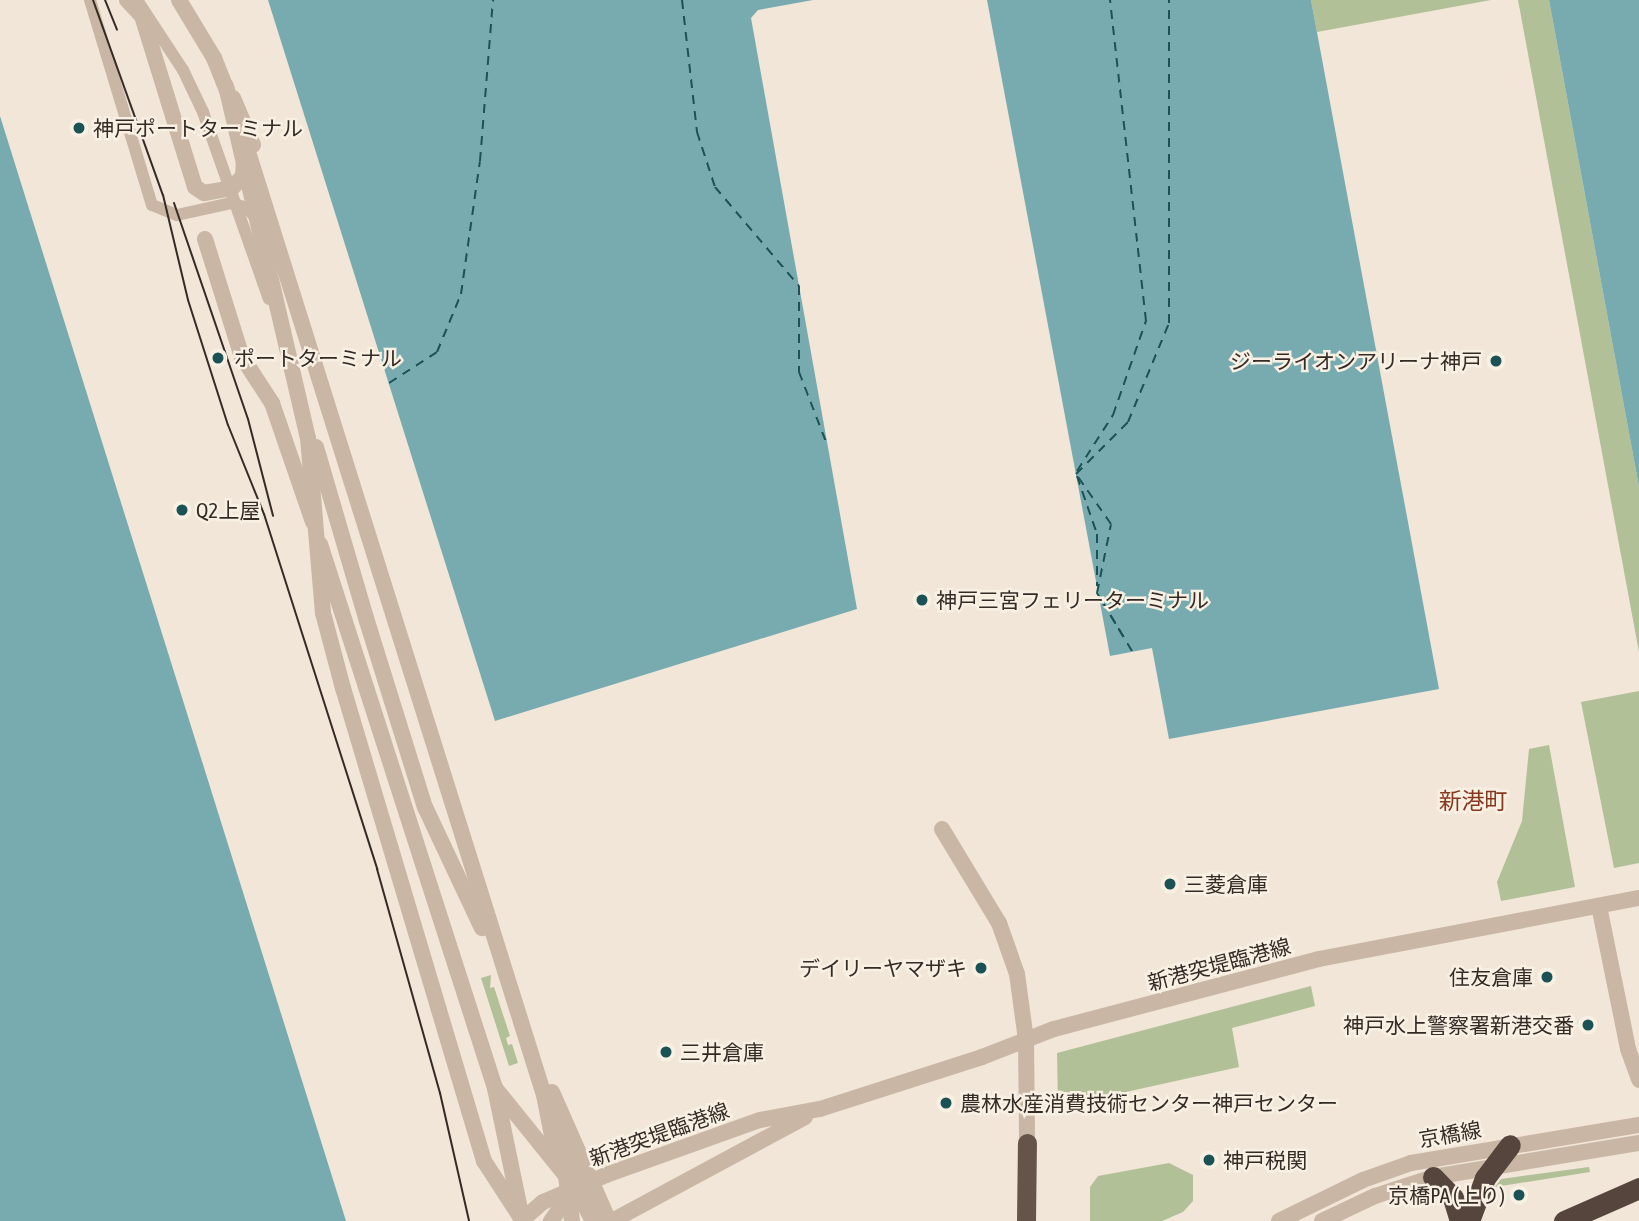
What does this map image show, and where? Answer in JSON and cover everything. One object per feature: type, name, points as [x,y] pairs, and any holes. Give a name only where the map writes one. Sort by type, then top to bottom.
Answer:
[{"type":"highway","points":[[1026,1221],[1027,1143]]},
{"type":"highway","points":[[1469,1221],[1491,1167],[1510,1145]]},
{"type":"highway","points":[[1433,1177],[1453,1198],[1469,1221]]},
{"type":"highway","points":[[1564,1221],[1639,1188]]},
{"type":"highway","points":[[1478,1221],[1480,1190]]},
{"type":"highway","points":[[1578,1221],[1639,1194]]},
{"type":"highway","points":[[1453,1198],[1460,1221]]},
{"type":"street","points":[[90,0],[152,205],[177,215],[231,202],[247,208],[258,221]]},
{"type":"street","points":[[127,0],[142,16],[195,187],[204,193],[232,188],[243,176],[244,160]]},
{"type":"street","points":[[137,0],[183,70],[203,112],[295,374],[425,807],[495,958],[543,1114],[593,1221]]},
{"type":"street","points":[[180,0],[226,85],[548,1093],[599,1221]]},
{"type":"street","points":[[226,85],[307,438],[323,613],[484,1161],[522,1221]]},
{"type":"street","points":[[226,85],[295,374]]},
{"type":"street","points":[[205,239],[242,357],[272,403],[349,627],[495,1088],[522,1221]]},
{"type":"street","points":[[942,829],[967,866],[1009,948],[1022,1000],[1026,1040],[1027,1143]]},
{"type":"street","name":"新港突堤臨港線","points":[[522,1221],[543,1202],[575,1187],[760,1121],[820,1109],[1026,1040],[1311,961],[1639,898]]},
{"type":"street","points":[[1599,906],[1628,1049],[1639,1080]]},
{"type":"street","points":[[495,1088],[575,1187]]},
{"type":"street","points":[[548,1093],[562,1221]]},
{"type":"street","points":[[548,1093],[572,1221]]},
{"type":"street","points":[[548,1093],[611,1221]]},
{"type":"street","name":"新港突堤臨港線","points":[[611,1221],[820,1109]]},
{"type":"street","name":"京橋線","points":[[1279,1221],[1394,1168],[1510,1145],[1639,1125]]},
{"type":"street","name":"京橋線","points":[[1322,1221],[1392,1189],[1433,1177],[1639,1143]]},
{"type":"street","points":[[551,1221],[575,1187]]},
{"type":"green space","points":[[1311,0],[1491,0],[1317,32]]},
{"type":"green space","points":[[1518,0],[1549,0],[1639,487],[1639,652]]},
{"type":"green space","points":[[1639,691],[1639,863],[1614,868],[1581,702]]},
{"type":"green space","points":[[1549,745],[1575,887],[1501,901],[1497,882],[1522,821],[1529,749]]},
{"type":"green space","points":[[491,975],[490,988],[494,987],[510,1036],[506,1038],[508,1045],[512,1044],[518,1063],[509,1066],[481,978]]},
{"type":"green space","points":[[1311,986],[1315,1006],[1232,1028],[1239,1067],[1058,1107],[1057,1053]]},
{"type":"green space","points":[[1169,1163],[1193,1175],[1193,1201],[1183,1212],[1162,1221],[1090,1221],[1090,1187],[1098,1176]]},
{"type":"green space","points":[[1589,1167],[1590,1172],[1495,1187],[1501,1179]]},
{"type":"water","points":[[268,0],[813,0],[758,10],[751,18],[857,609],[495,721]]},
{"type":"water","points":[[987,0],[1311,0],[1439,689],[1169,739],[1152,648],[1110,656]]},
{"type":"water","points":[[1549,0],[1639,0],[1639,487]]},
{"type":"water","points":[[0,116],[149,592],[346,1221],[0,1221]]},
{"type":"ferry route","points":[[389,383],[437,352],[461,294],[480,161],[493,0]]},
{"type":"ferry route","points":[[682,0],[697,132],[715,187],[799,286],[799,372],[826,442]]},
{"type":"ferry route","points":[[1077,471],[1113,415],[1146,321],[1110,0]]},
{"type":"ferry route","points":[[1132,651],[1097,593],[1111,524],[1076,474],[1128,422],[1169,323],[1169,0]]},
{"type":"ferry route","points":[[1077,476],[1097,534],[1097,586]]},
{"type":"ferry route","points":[[1102,601],[1126,641]]},
{"type":"tram line","points":[[93,0],[163,195],[188,300],[228,425],[264,514],[377,869],[440,1093],[469,1221]]},
{"type":"tram line","points":[[105,0],[117,30]]},
{"type":"tram line","points":[[174,203],[248,419],[273,516]]},
{"type":"place","name":"神戸ポートターミナル","points":[[79,128]]},
{"type":"place","name":"ポートターミナル","points":[[218,358]]},
{"type":"place","name":"ジーライオンアリーナ神戸","points":[[1496,361]]},
{"type":"place","name":"Q2上屋","points":[[182,510]]},
{"type":"place","name":"神戸三宮フェリーターミナル","points":[[922,600]]},
{"type":"place","name":"三菱倉庫","points":[[1170,884]]},
{"type":"place","name":"デイリーヤマザキ","points":[[981,968]]},
{"type":"place","name":"住友倉庫","points":[[1547,977]]},
{"type":"place","name":"神戸水上警察署新港交番","points":[[1588,1025]]},
{"type":"place","name":"三井倉庫","points":[[666,1052]]},
{"type":"place","name":"農林水産消費技術センター神戸センター","points":[[946,1103]]},
{"type":"place","name":"神戸税関","points":[[1209,1160]]},
{"type":"place","name":"京橋PA (上り)","points":[[1519,1195]]},
{"type":"district","name":"新港町","points":[[1473,801]]}]
